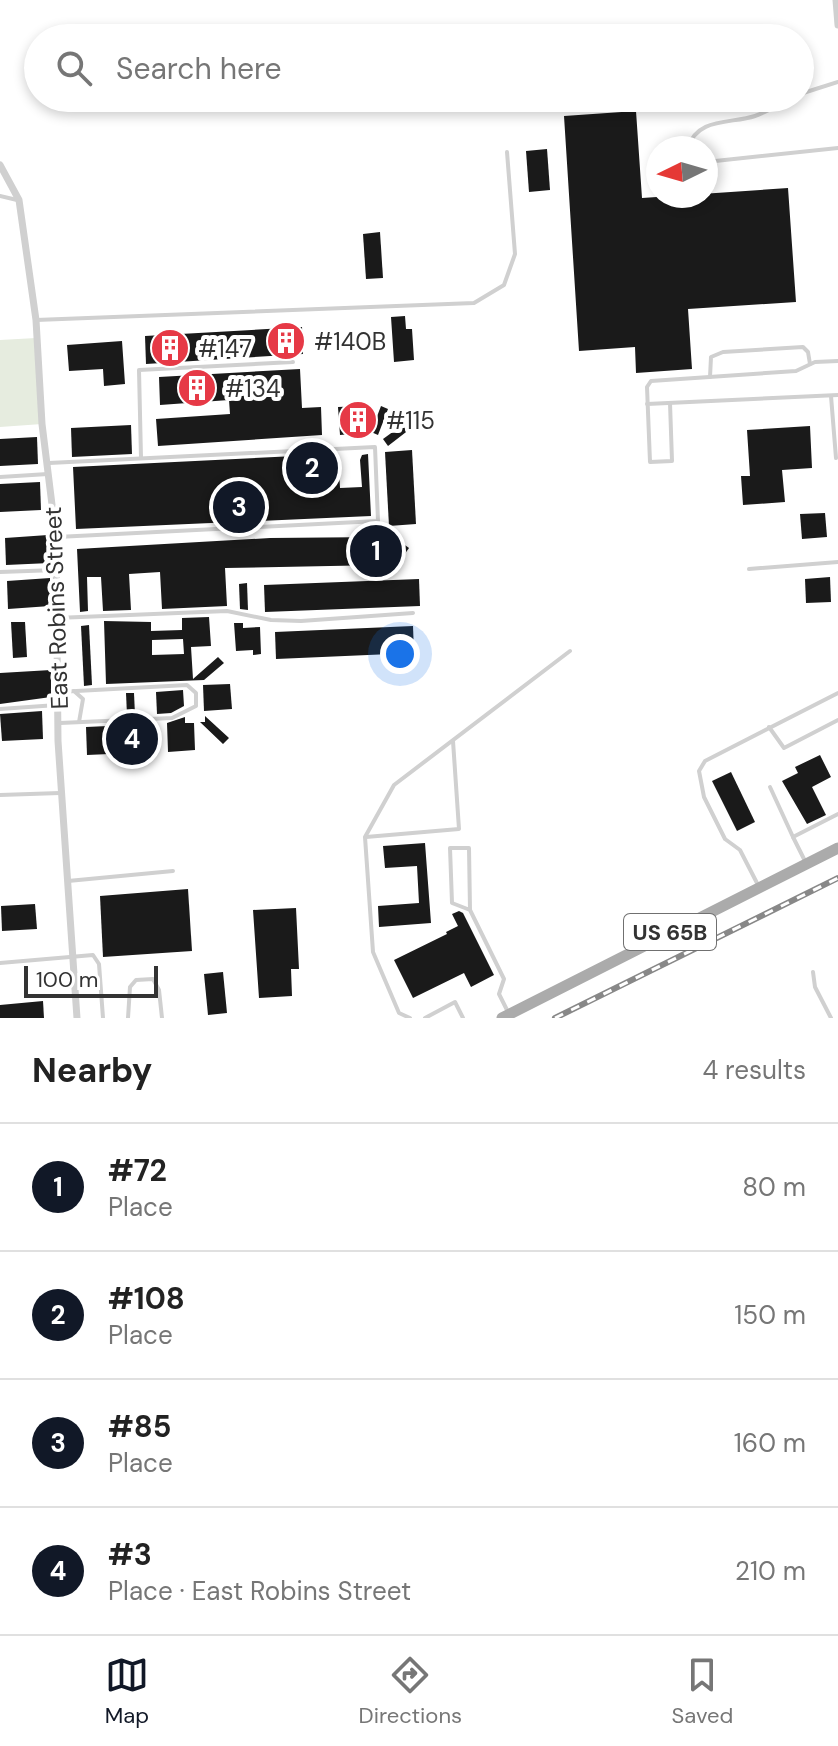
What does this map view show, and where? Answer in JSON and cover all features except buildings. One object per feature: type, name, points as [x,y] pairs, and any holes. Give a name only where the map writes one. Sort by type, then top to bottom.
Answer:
[{"type":"main road","name":"US 65B","points":[[506,1016],[838,848]]},
{"type":"street","points":[[836,0],[838,25]]},
{"type":"street","points":[[0,165],[19,200]]},
{"type":"street","name":"East Robins Street","points":[[19,200],[36,320],[42,424],[56,537],[62,793],[77,1018]]},
{"type":"lane","points":[[814,90],[838,82]]},
{"type":"lane","points":[[695,136],[712,123],[765,112]]},
{"type":"lane","points":[[718,161],[838,148]]},
{"type":"lane","points":[[36,320],[474,303],[504,285],[515,254],[507,152]]},
{"type":"lane","points":[[0,196],[19,200]]},
{"type":"lane","points":[[710,377],[711,357],[723,352],[803,347],[808,352],[810,364]]},
{"type":"lane","points":[[670,403],[672,461],[650,462],[647,387],[651,381],[796,371],[810,364],[838,361]]},
{"type":"lane","points":[[141,458],[139,370],[293,362]]},
{"type":"lane","points":[[831,395],[836,458]]},
{"type":"lane","points":[[647,404],[838,395]]},
{"type":"lane","points":[[49,463],[375,447],[378,521],[56,537]]},
{"type":"lane","points":[[0,477],[50,474]]},
{"type":"lane","points":[[749,569],[838,562]]},
{"type":"lane","points":[[0,572],[56,570]]},
{"type":"lane","points":[[56,618],[227,611],[271,620],[301,621],[413,613]]},
{"type":"lane","points":[[410,1018],[399,1013],[373,952],[365,837],[394,785],[570,651]]},
{"type":"lane","points":[[58,692],[187,685],[196,693],[196,706],[172,718],[60,723]]},
{"type":"lane","points":[[74,691],[83,699],[79,722]]},
{"type":"lane","points":[[759,887],[740,850],[725,839],[704,797],[699,771],[705,761],[838,693]]},
{"type":"lane","points":[[0,709],[59,705]]},
{"type":"lane","points":[[769,727],[784,748],[838,720]]},
{"type":"lane","points":[[365,837],[459,829],[453,741]]},
{"type":"lane","points":[[770,787],[806,863]]},
{"type":"lane","points":[[0,795],[62,793]]},
{"type":"lane","points":[[793,837],[838,814]]},
{"type":"lane","points":[[470,910],[452,903],[450,848],[469,848],[470,910],[504,979],[499,994],[506,1016]]},
{"type":"lane","points":[[68,881],[173,871]]},
{"type":"lane","points":[[0,963],[93,955],[99,964],[103,1018]]},
{"type":"lane","points":[[813,972],[815,987],[831,1018]]},
{"type":"lane","points":[[128,1018],[130,987],[136,980],[153,979],[159,990],[162,1018]]},
{"type":"lane","points":[[425,1018],[455,1002],[463,1018]]},
{"type":"shaded area","points":[[36,338],[42,424],[0,427],[0,340]]},
{"type":"railway","points":[[555,1018],[838,878]]},
{"type":"place","name":"#140B","points":[[286,341]]},
{"type":"place","name":"#147","points":[[170,348]]},
{"type":"place","name":"#134","points":[[197,388]]},
{"type":"place","name":"#115","points":[[358,420]]},
{"type":"place","name":"#108","points":[[312,468]]},
{"type":"place","name":"#85","points":[[239,507]]},
{"type":"place","name":"#72","points":[[376,551]]},
{"type":"place","name":"#3","points":[[132,739]]}]
